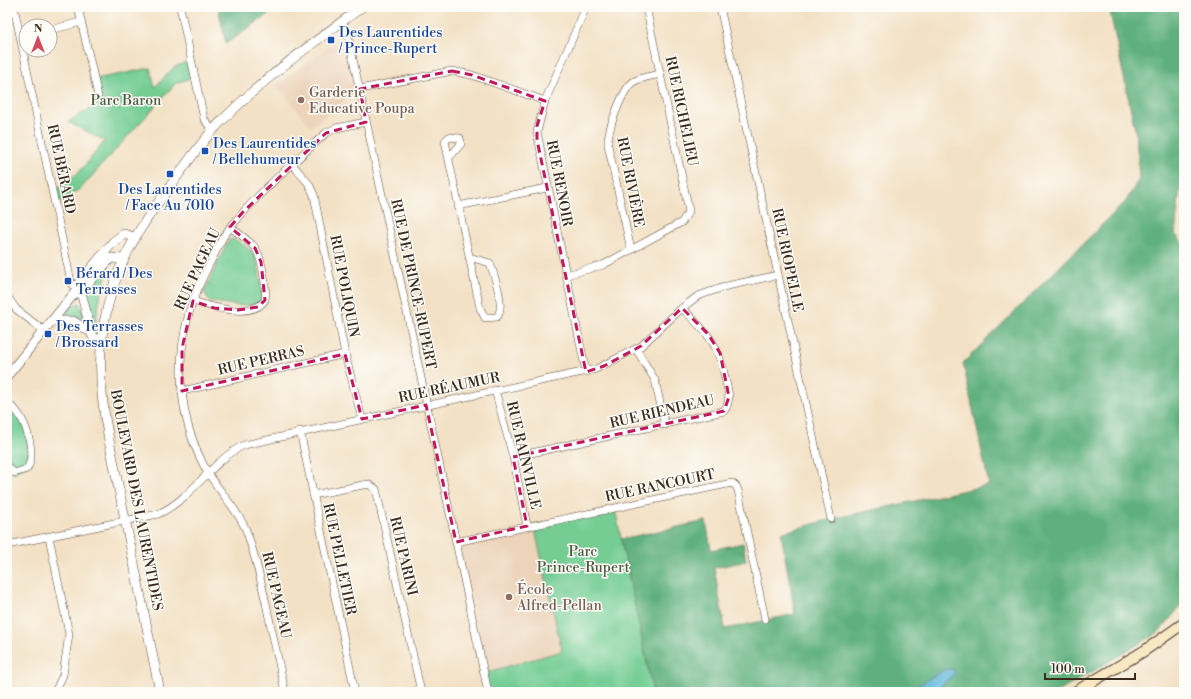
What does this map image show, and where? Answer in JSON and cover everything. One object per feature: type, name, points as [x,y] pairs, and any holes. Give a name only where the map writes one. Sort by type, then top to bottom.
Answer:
[{"type":"main road","points":[[1075,692],[1144,651],[1184,623]]},
{"type":"street","name":"RUE BÉRARD","points":[[14,7],[18,20]]},
{"type":"street","points":[[78,7],[98,96]]},
{"type":"street","points":[[180,7],[204,119],[213,131]]},
{"type":"street","name":"BOULEVARD DES LAURENTIDES","points":[[160,692],[102,402],[100,364],[102,340],[110,298],[122,260],[134,237],[171,184],[213,131],[266,81],[362,7]]},
{"type":"street","name":"RUE RENOIR","points":[[586,7],[544,101],[537,132],[547,188],[586,372]]},
{"type":"street","name":"RUE RICHELIEU","points":[[631,250],[685,219],[689,211],[646,7]]},
{"type":"street","name":"RUE RIOPELLE","points":[[720,7],[831,520]]},
{"type":"street","points":[[58,28],[81,22]]},
{"type":"street","name":"RUE DE PRINCE-RUPERT","points":[[342,23],[347,31],[404,289],[426,405],[488,692]]},
{"type":"street","name":"RUE BÉRARD","points":[[27,58],[71,281],[82,296],[91,332]]},
{"type":"street","points":[[360,89],[452,71],[472,75],[544,101]]},
{"type":"street","name":"RUE RIVIÈRE","points":[[631,250],[608,145],[608,133],[628,87],[637,80],[661,74]]},
{"type":"street","name":"RUE PAGEAU","points":[[285,692],[254,550],[245,528],[227,498],[208,472],[196,448],[187,423],[182,391],[182,348],[188,317],[193,301],[224,236],[230,227],[243,212],[292,164],[326,133],[336,128],[366,122]]},
{"type":"street","points":[[449,158],[458,206],[469,257],[482,315],[485,318],[497,317],[500,313],[500,308],[495,276],[490,264],[469,257]]},
{"type":"street","name":"RUE POLIQUIN","points":[[292,164],[309,184],[314,195],[345,354],[362,419]]},
{"type":"street","points":[[458,206],[547,188]]},
{"type":"street","points":[[193,301],[214,308],[238,310],[258,307],[265,300],[266,292],[261,262],[255,248],[230,227]]},
{"type":"street","points":[[7,376],[77,290],[80,283],[116,239],[124,234],[134,237]]},
{"type":"street","points":[[566,275],[598,268],[631,250]]},
{"type":"street","points":[[77,290],[84,287],[110,258],[115,257],[122,260]]},
{"type":"street","name":"RUE RÉAUMUR","points":[[7,546],[154,515],[169,508],[208,472],[244,444],[586,372],[604,366],[636,349],[656,334],[682,308],[698,296],[711,290],[778,275]]},
{"type":"street","points":[[7,296],[16,309],[44,331]]},
{"type":"street","name":"RUE RIENDEAU","points":[[513,458],[724,411],[729,404],[730,397],[722,361],[717,347],[708,334],[682,308]]},
{"type":"street","points":[[52,321],[73,320],[80,323],[91,332],[93,338],[102,340]]},
{"type":"street","points":[[636,349],[655,380],[665,425]]},
{"type":"street","name":"RUE PERRAS","points":[[182,391],[345,354]]},
{"type":"street","name":"RUE RAINVILLE","points":[[495,390],[513,458],[527,526]]},
{"type":"street","points":[[7,403],[18,413],[24,423],[32,455],[31,463],[27,469],[14,473],[7,466]]},
{"type":"street","name":"RUE PELLETIER","points":[[300,431],[355,692]]},
{"type":"street","name":"RUE RANCOURT","points":[[456,542],[732,483],[738,490],[765,619]]},
{"type":"street","name":"RUE PARINI","points":[[313,495],[368,484],[376,489],[421,692]]},
{"type":"street","points":[[49,537],[69,634],[63,675],[54,692]]},
{"type":"highlighted area","points":[[452,71],[472,75],[545,101],[537,126],[537,140],[586,372],[604,366],[641,346],[682,308],[708,334],[720,353],[729,397],[724,411],[513,457],[527,526],[456,542],[426,405],[362,419],[345,354],[182,391],[182,348],[193,301],[214,308],[238,310],[258,307],[265,300],[261,262],[255,248],[230,227],[243,212],[326,133],[366,122],[360,89]]},
{"type":"shaded area","points":[[338,40],[354,93],[311,127],[276,85]]},
{"type":"shaded area","name":"École Alfred-Pellan","points":[[534,525],[562,651],[484,673],[456,542]]},
{"type":"green space","points":[[218,7],[278,7],[226,44]]},
{"type":"green space","points":[[1109,7],[1184,7],[1184,178],[1181,179],[1175,234],[1184,244],[1184,602],[1159,632],[1058,692],[935,692],[954,674],[951,669],[944,670],[907,692],[653,692],[621,539],[706,521],[711,550],[743,543],[746,561],[714,568],[725,629],[795,614],[781,533],[831,519],[989,485],[963,363],[1126,201],[1139,179],[1136,134]]},
{"type":"green space","name":"Parc Baron","points":[[189,61],[192,78],[176,83],[81,188],[57,204],[54,191],[79,172],[105,141],[68,122],[99,103],[96,79],[150,68],[155,87],[174,67]]},
{"type":"green space","points":[[234,239],[251,251],[255,256],[262,293],[260,301],[256,304],[235,305],[209,301],[204,292],[226,245],[229,240]]},
{"type":"green space","points":[[111,261],[101,292],[95,327],[85,294]]},
{"type":"green space","points":[[79,303],[84,316],[83,318],[67,315],[67,312],[73,304]]},
{"type":"green space","points":[[7,403],[24,423],[31,463],[14,473],[7,466]]},
{"type":"green space","name":"Parc Prince-Rupert","points":[[615,509],[653,692],[488,692],[484,673],[562,651],[534,525]]},
{"type":"water","points":[[944,670],[954,670],[954,674],[935,692],[907,692]]},
{"type":"place","name":"Des Laurentides / Prince-Rupert","points":[[331,40]]},
{"type":"place","name":"Garderie Educative Poupa","points":[[301,100]]},
{"type":"place","name":"Des Laurentides / Bellehumeur","points":[[205,151]]},
{"type":"place","name":"Des Laurentides / Face Au 7010","points":[[170,174]]},
{"type":"place","name":"Bérard / Des Terrasses","points":[[68,281]]},
{"type":"place","name":"Des Terrasses / Brossard","points":[[48,334]]},
{"type":"place","name":"École Alfred-Pellan","points":[[509,597]]}]
